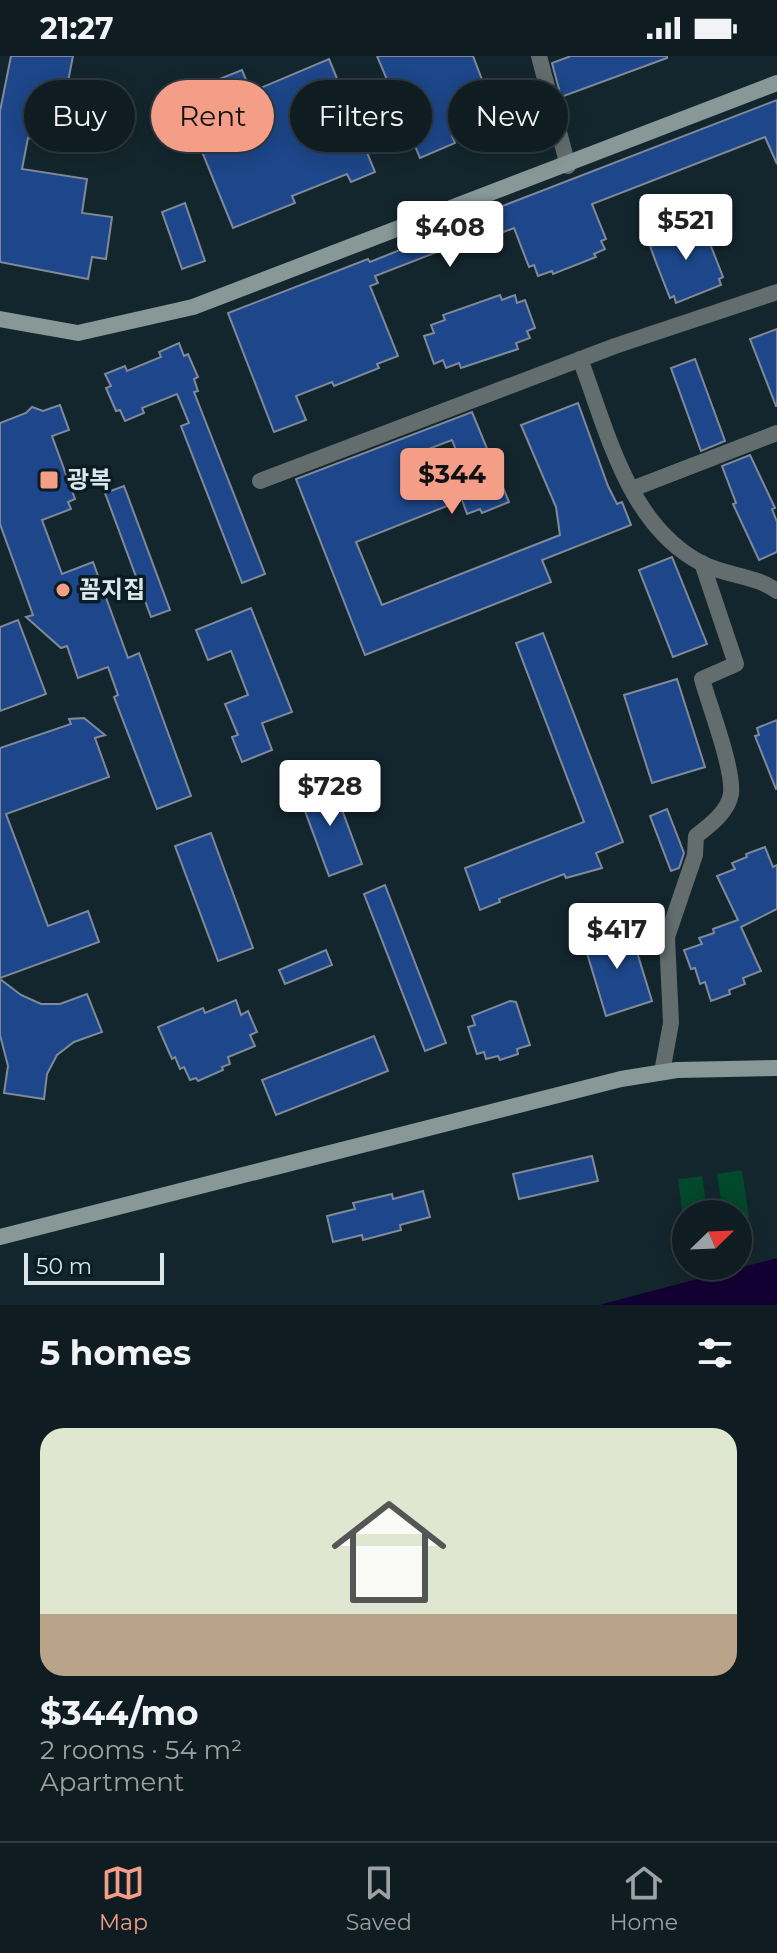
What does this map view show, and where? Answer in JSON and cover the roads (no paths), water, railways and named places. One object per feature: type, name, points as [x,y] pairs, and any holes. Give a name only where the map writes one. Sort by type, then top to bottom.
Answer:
[{"type":"main road","points":[[0,319],[78,333],[193,307],[568,166],[777,83]]},
{"type":"main road","points":[[0,1237],[496,1109],[662,1072],[777,1068]]},
{"type":"street","points":[[539,56],[568,166]]},
{"type":"street","points":[[260,481],[580,359],[777,292]]},
{"type":"street","points":[[580,359],[647,520],[702,563],[766,583],[777,591]]},
{"type":"street","points":[[632,489],[777,433]]},
{"type":"street","points":[[662,1072],[671,1023],[667,937],[695,855],[696,836],[718,819],[731,794],[726,761],[702,679],[736,664],[702,563]]},
{"type":"place","name":"광복","points":[[49,480]]},
{"type":"place","name":"꼼지집","points":[[63,590]]}]
